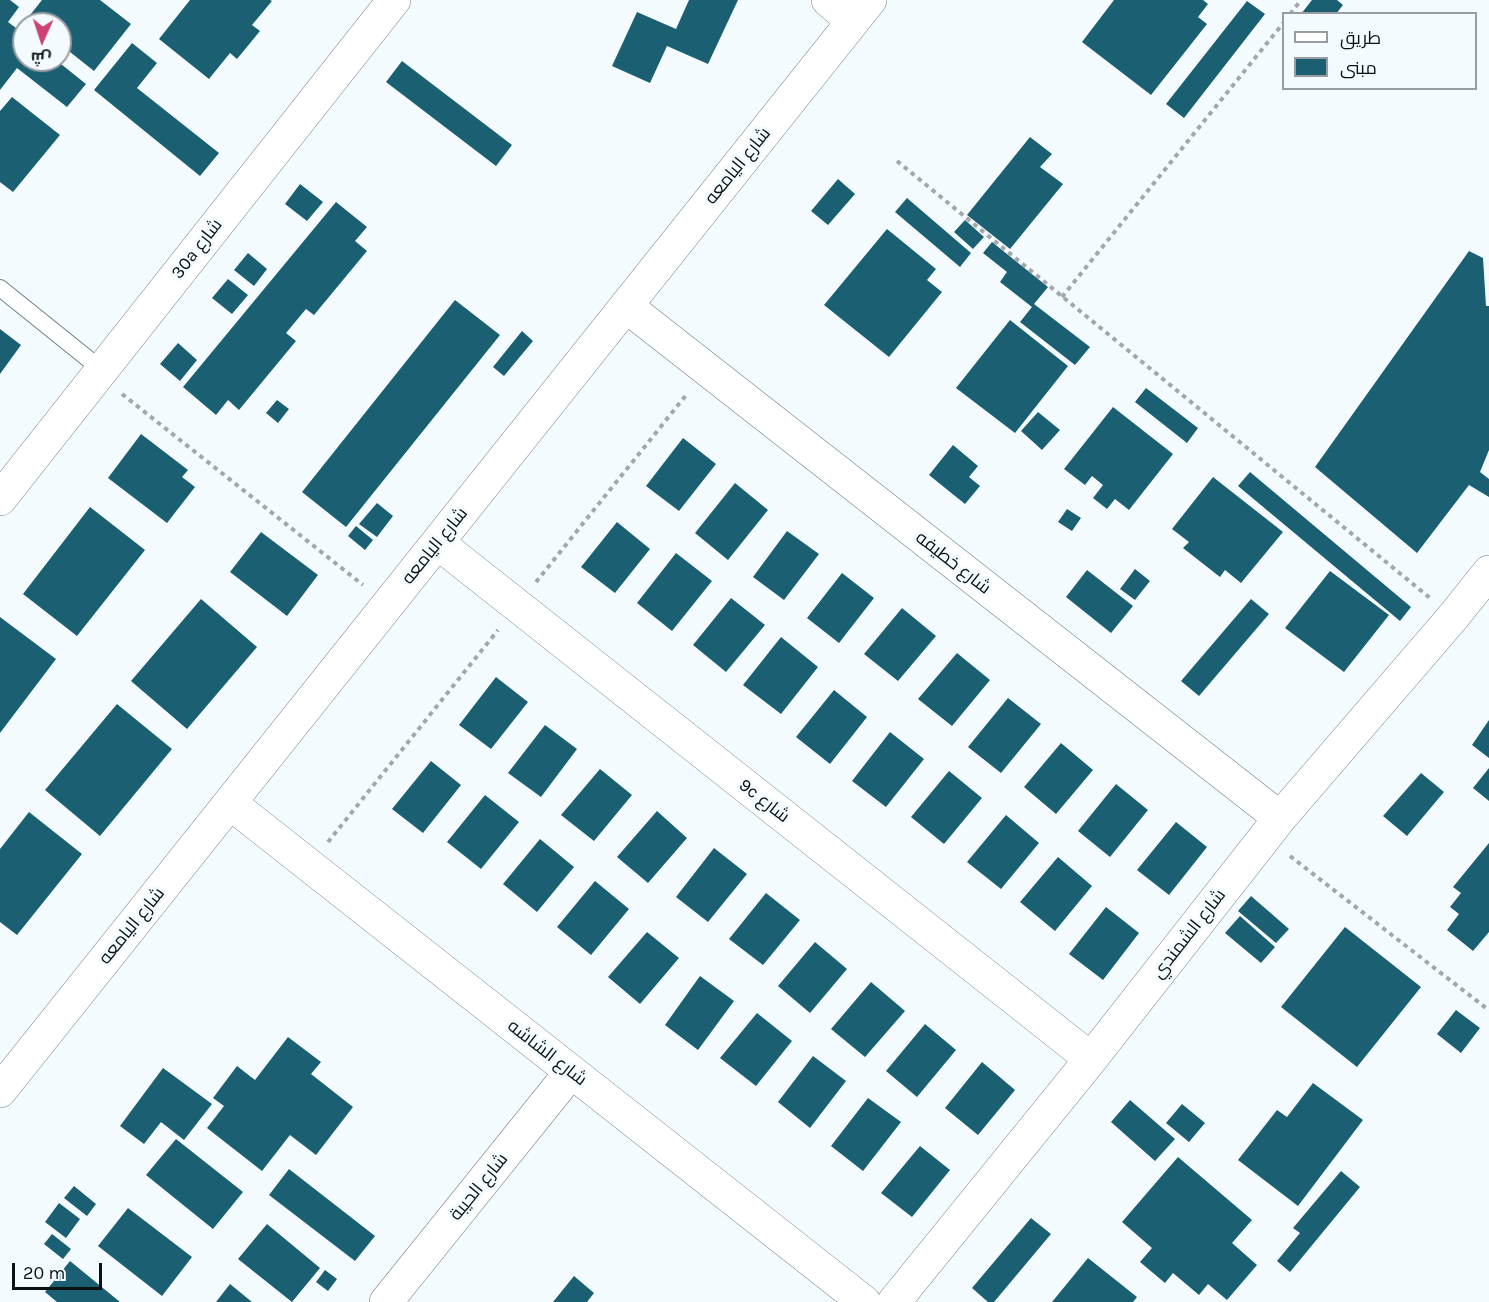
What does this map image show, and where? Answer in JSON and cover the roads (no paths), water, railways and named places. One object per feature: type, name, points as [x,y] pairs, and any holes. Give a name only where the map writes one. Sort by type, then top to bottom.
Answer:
[{"type":"street","name":"30a شارع","points":[[0,499],[394,0]]},
{"type":"street","points":[[828,0],[862,11]]},
{"type":"street","name":"شارع اليامعه","points":[[0,1091],[862,11]]},
{"type":"street","name":"شارع خطيفه","points":[[626,306],[1273,828]]},
{"type":"street","name":"9c شارع","points":[[438,543],[1091,1059]]},
{"type":"street","name":"شارع الشمندي","points":[[894,1302],[1091,1059],[1273,828],[1489,572]]},
{"type":"street","name":"شارع الشاشه","points":[[230,803],[864,1302]]},
{"type":"street","name":"شارع الحيبة","points":[[386,1302],[571,1072]]},
{"type":"lane","points":[[0,288],[100,372]]}]
